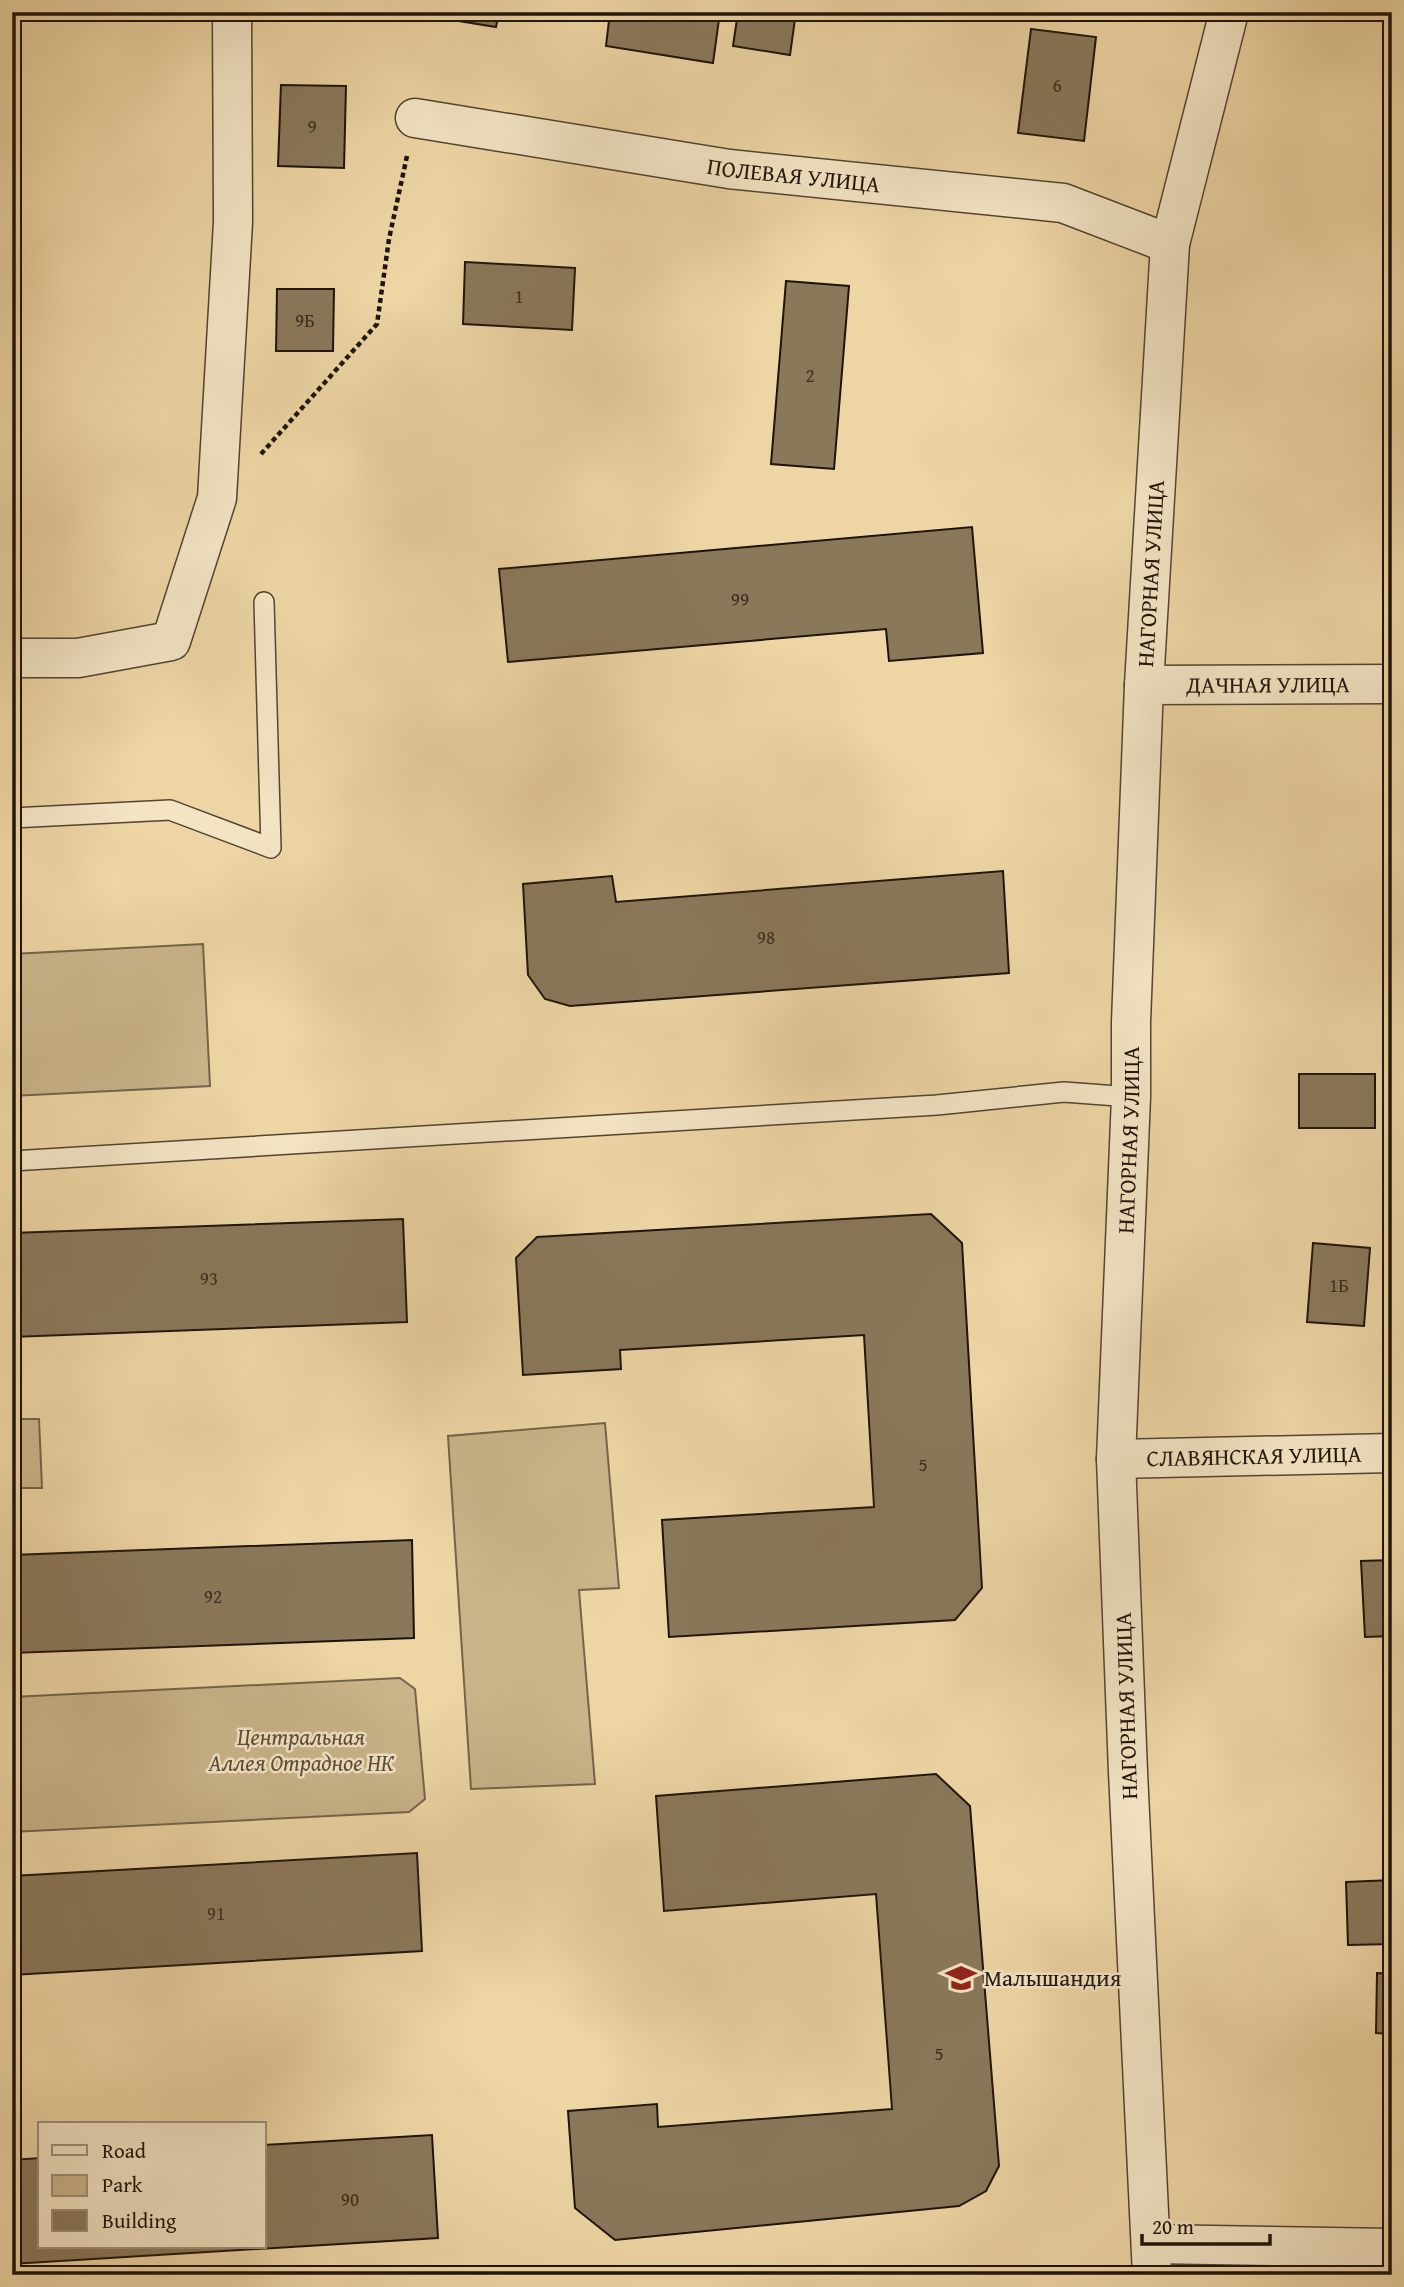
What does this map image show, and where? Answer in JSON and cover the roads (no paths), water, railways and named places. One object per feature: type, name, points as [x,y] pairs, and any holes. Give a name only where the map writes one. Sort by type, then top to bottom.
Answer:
[{"type":"street","points":[[12,658],[78,658],[171,641],[217,498],[233,222],[232,12]]},
{"type":"street","name":"НАГОРНАЯ УЛИЦА","points":[[1151,2260],[1116,1459],[1131,1097],[1130,1022],[1144,685],[1170,244],[1229,12]]},
{"type":"street","name":"ПОЛЕВАЯ УЛИЦА","points":[[415,118],[729,169],[1063,203],[1170,244]]},
{"type":"street","name":"ДАЧНАЯ УЛИЦА","points":[[1144,685],[1392,684]]},
{"type":"street","name":"СЛАВЯНСКАЯ УЛИЦА","points":[[1116,1459],[1392,1453]]},
{"type":"street","points":[[1151,2260],[1392,2248]]},
{"type":"lane","points":[[12,818],[170,810],[271,848],[264,602]]},
{"type":"lane","points":[[12,1161],[937,1105],[1064,1092],[1131,1097]]},
{"type":"place","name":"Малышандия","points":[[961,1978]]},
{"type":"park label","name":"Центральная Аллея Отрадное НК","points":[[301,1750]]}]
